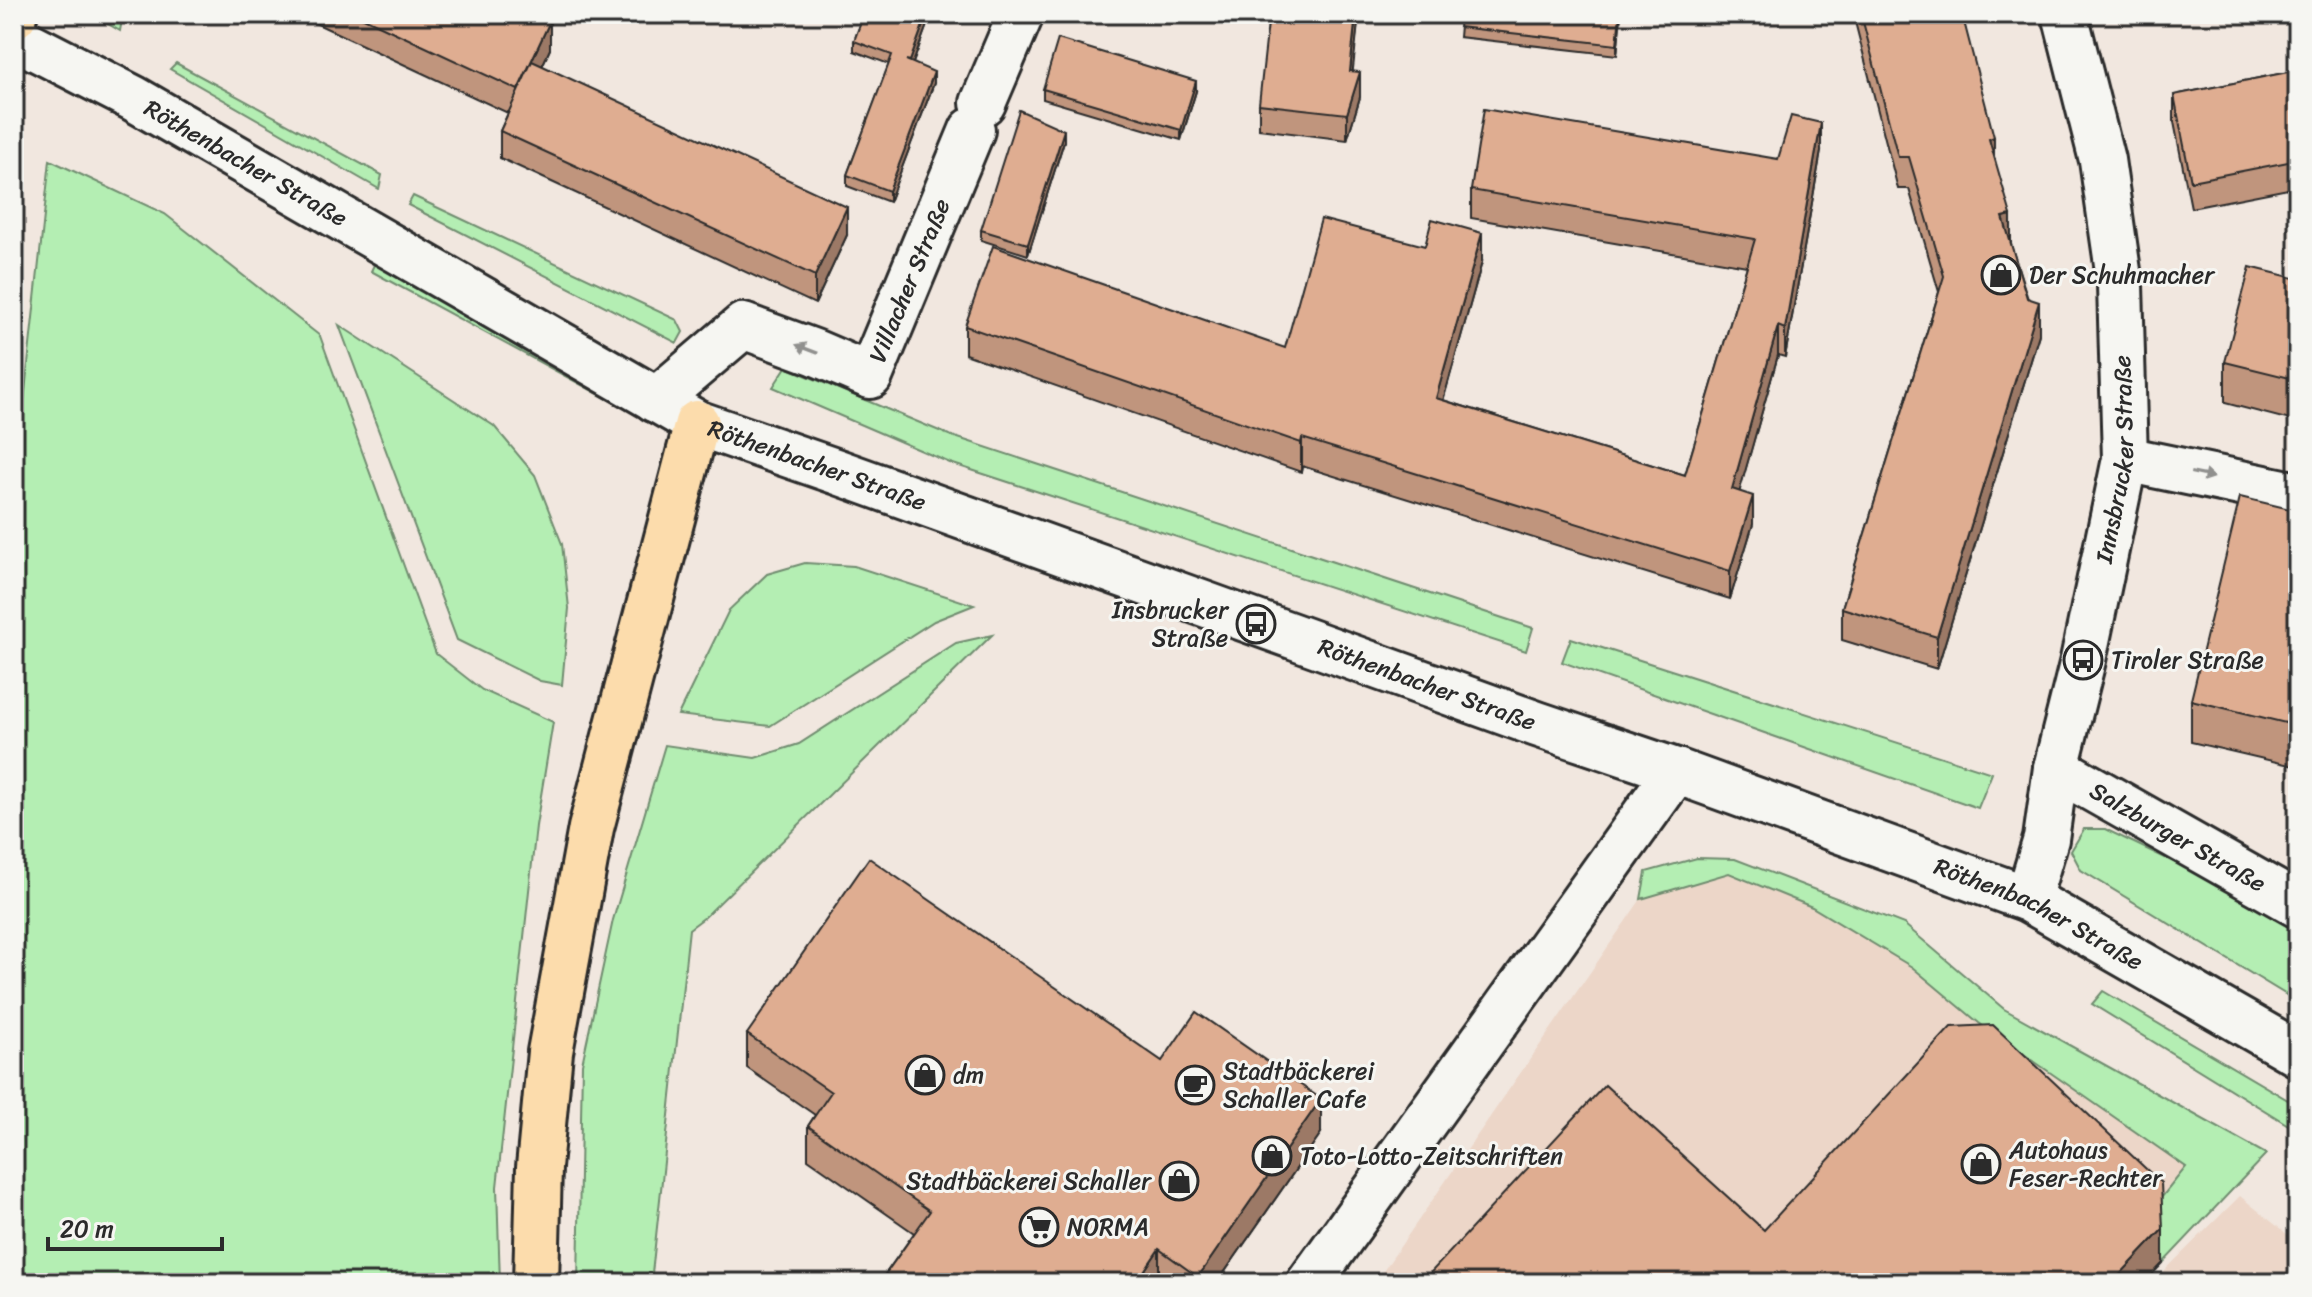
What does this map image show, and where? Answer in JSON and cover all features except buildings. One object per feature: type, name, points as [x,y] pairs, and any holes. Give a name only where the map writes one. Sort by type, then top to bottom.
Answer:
[{"type":"main road","points":[[536,1283],[539,1167],[550,1052],[591,828],[697,423]]},
{"type":"street","name":"Villacher Straße","points":[[656,400],[743,326],[870,376],[1021,14]]},
{"type":"street","name":"Innsbrucker Straße","points":[[2028,899],[2046,839],[2056,768],[2083,660],[2125,459],[2120,285],[2102,160],[2065,14]]},
{"type":"street","name":"Röthenbacher Straße","points":[[14,37],[133,98],[697,423],[2028,899],[2298,1054]]},
{"type":"street","points":[[2125,459],[2298,495]]},
{"type":"street","name":"Salzburger Straße","points":[[2056,768],[2298,905]]},
{"type":"street","points":[[1309,1283],[1676,771]]},
{"type":"shaded area","points":[[1729,872],[1812,907],[1912,967],[1979,1023],[2186,1167],[2153,1208],[1764,1264],[1453,1283],[1375,1283],[1641,899]]},
{"type":"shaded area","points":[[2240,1196],[2298,1243],[2298,1283],[2152,1283]]},
{"type":"green space","points":[[91,14],[123,14],[120,31]]},
{"type":"green space","points":[[176,63],[382,175],[379,189],[170,69]]},
{"type":"green space","points":[[50,160],[165,214],[320,336],[436,654],[482,690],[553,722],[536,826],[497,1187],[500,1283],[14,1283],[14,494]]},
{"type":"green space","points":[[413,196],[677,320],[683,332],[677,343],[408,205]]},
{"type":"green space","points":[[382,248],[629,402],[615,403],[371,271]]},
{"type":"green space","points":[[339,325],[494,426],[535,475],[562,544],[569,608],[562,685],[540,681],[457,640]]},
{"type":"green space","points":[[786,367],[949,435],[1533,628],[1526,651],[950,463],[773,387]]},
{"type":"green space","points":[[805,563],[854,566],[974,605],[934,621],[770,726],[678,715],[729,610],[767,574]]},
{"type":"green space","points":[[992,635],[705,917],[689,929],[651,1283],[578,1283],[582,1064],[613,920],[665,745],[755,758],[799,744],[956,643]]},
{"type":"green space","points":[[1571,638],[1992,773],[1978,808],[1562,662]]},
{"type":"green space","points":[[2084,829],[2105,829],[2226,887],[2298,931],[2298,1002],[2081,870],[2071,851]]},
{"type":"green space","points":[[1697,858],[1735,859],[1904,924],[2004,1009],[2266,1154],[2163,1263],[2153,1208],[2186,1167],[1979,1023],[1912,967],[1812,907],[1729,873],[1641,899],[1646,872]]},
{"type":"green space","points":[[2103,991],[2298,1106],[2298,1131],[2092,1004]]},
{"type":"place","name":"Der Schuhmacher","points":[[2001,275]]},
{"type":"place","name":"Insbrucker Straße","points":[[1256,624]]},
{"type":"place","name":"Tiroler Straße","points":[[2083,660]]},
{"type":"place","name":"dm","points":[[925,1075]]},
{"type":"place","name":"Stadtbäckerei Schaller Cafe","points":[[1195,1085]]},
{"type":"place","name":"Toto-Lotto-Zeitschriften","points":[[1272,1156]]},
{"type":"place","name":"Autohaus Feser-Rechter","points":[[1981,1164]]},
{"type":"place","name":"Stadtbäckerei Schaller","points":[[1179,1181]]},
{"type":"place","name":"NORMA","points":[[1039,1227]]}]
